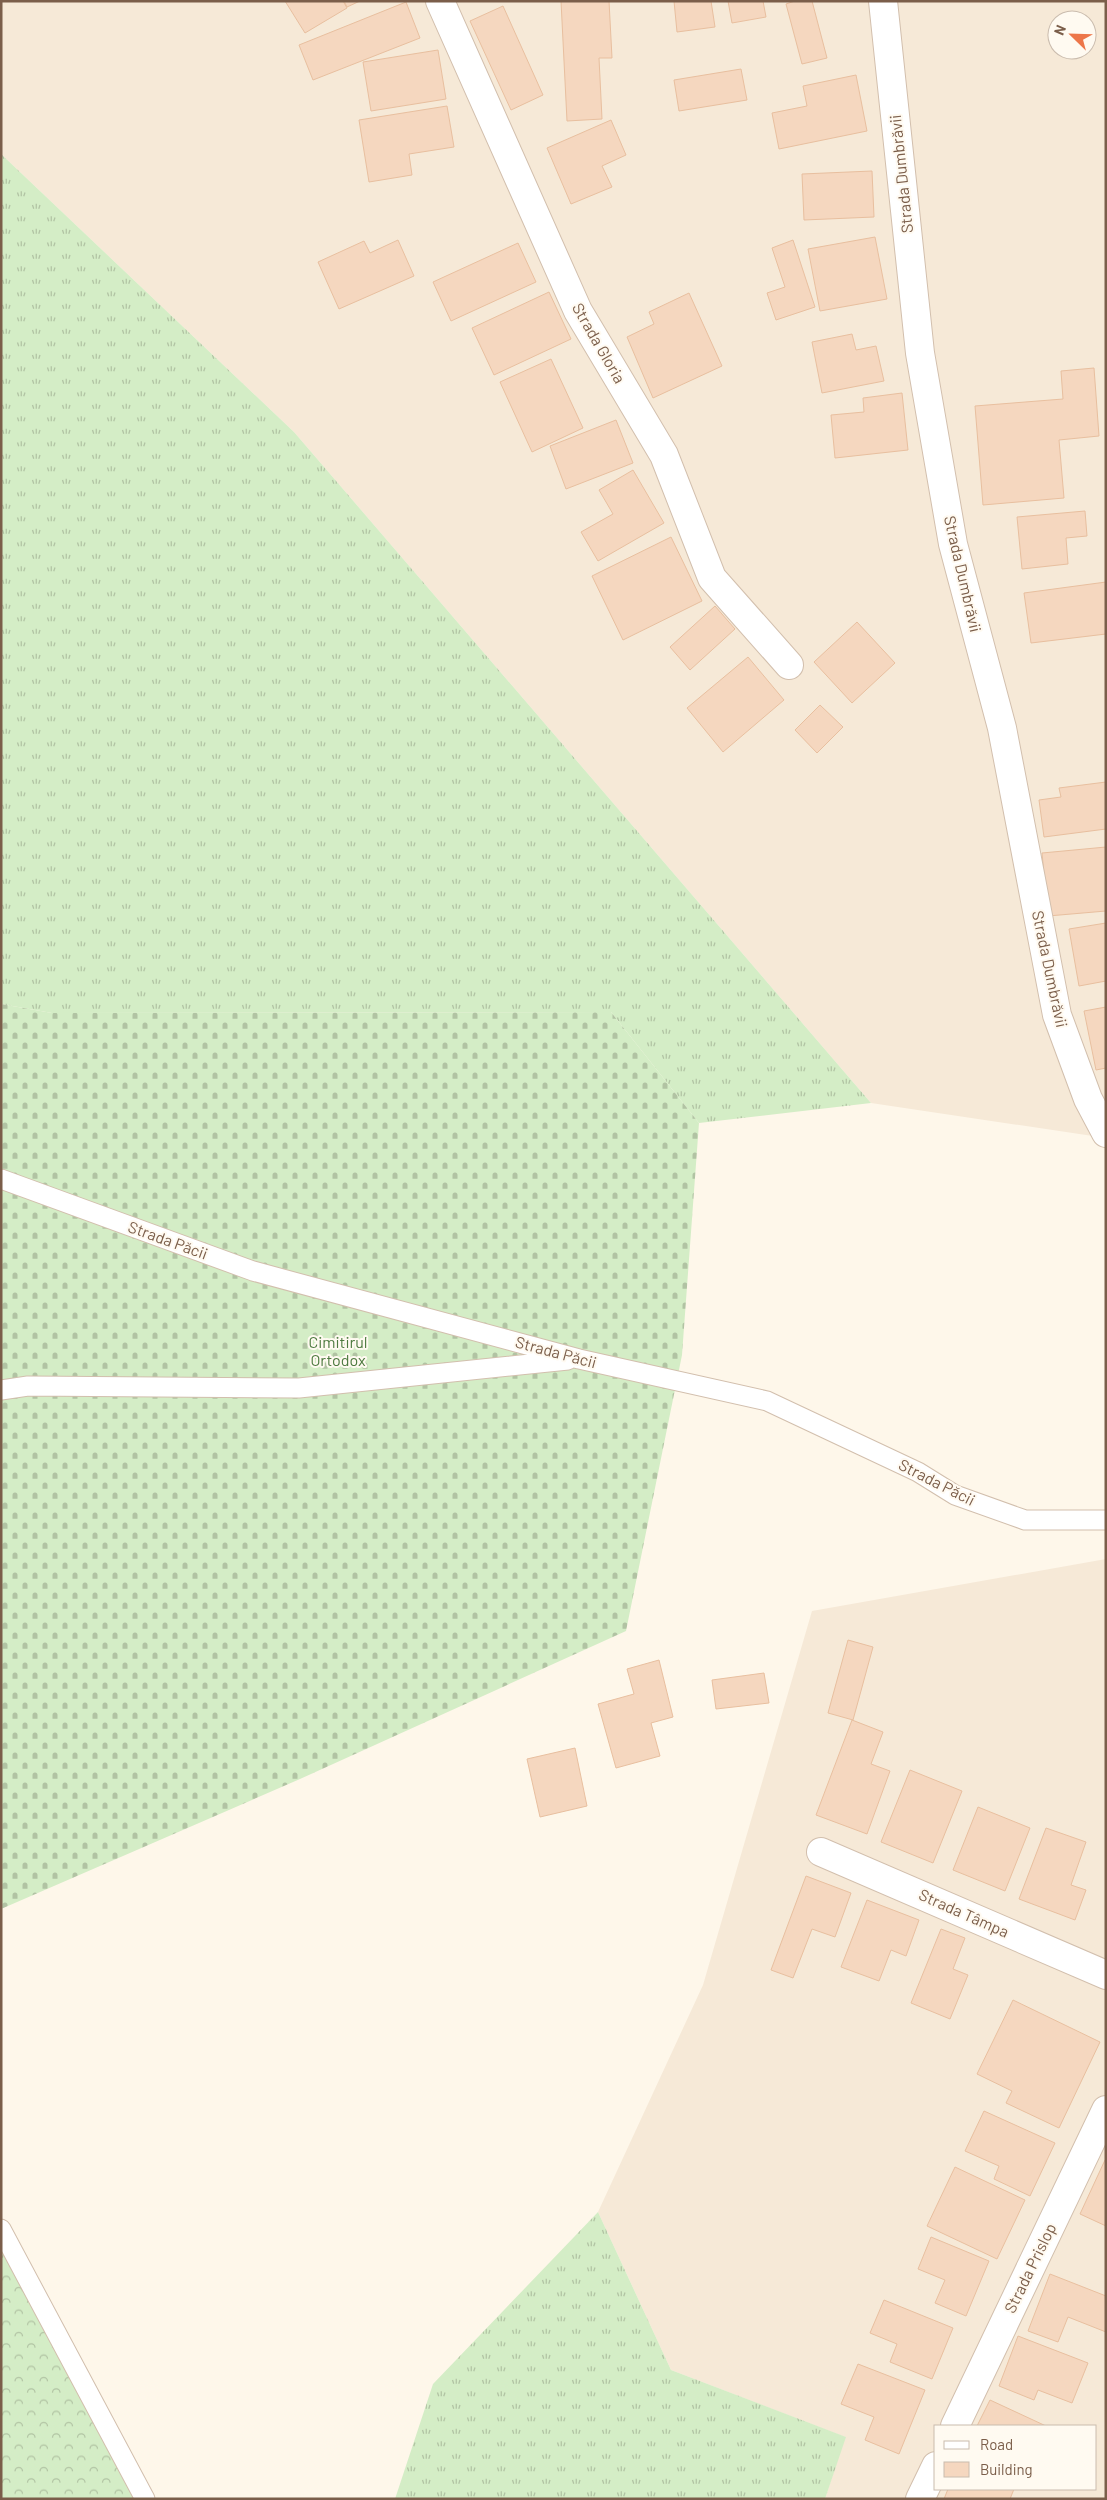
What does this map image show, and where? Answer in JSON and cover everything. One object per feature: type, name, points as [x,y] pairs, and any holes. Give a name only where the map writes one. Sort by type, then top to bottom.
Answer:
[{"type":"street","name":"Strada Gloria","points":[[440,1],[578,311],[664,455],[712,578],[790,665]]},
{"type":"street","name":"Strada Dumbrăvii","points":[[883,1],[920,353],[953,544],[1002,728],[1057,1015],[1088,1099],[1106,1133]]},
{"type":"street","name":"Strada Tâmpa","points":[[821,1852],[1106,1975]]},
{"type":"street","name":"Strada Prislop","points":[[955,2425],[1106,2110]]},
{"type":"street","points":[[920,2499],[934,2470]]},
{"type":"lane","name":"Strada Păcii","points":[[1,1179],[253,1270],[579,1359],[767,1401],[918,1472],[955,1495],[1025,1520],[1106,1520]]},
{"type":"lane","points":[[1,1390],[28,1386],[299,1388],[579,1359]]},
{"type":"lane","points":[[1,2230],[145,2499]]},
{"type":"shaded area","points":[[1,1],[1106,1],[1106,1138],[871,1103],[294,432],[1,154]]},
{"type":"shaded area","points":[[1106,1559],[1106,2499],[825,2499],[845,2437],[671,2370],[598,2212],[703,1985],[812,1611]]},
{"type":"green space","points":[[1,154],[294,432],[871,1103],[699,1123],[611,1012],[52,1013],[1,1004]]},
{"type":"green space","name":"Cimitirul Ortodox","points":[[1,1004],[52,1013],[611,1012],[699,1123],[682,1355],[626,1631],[300,1779],[1,1909]]},
{"type":"green space","points":[[598,2212],[671,2370],[846,2437],[825,2499],[395,2499],[433,2384]]},
{"type":"green space","points":[[1,2229],[145,2499],[1,2499]]},
{"type":"building","points":[[285,1],[343,1],[347,8],[305,33]]},
{"type":"building","points":[[344,1],[360,1],[347,7]]},
{"type":"building","points":[[561,1],[609,1],[612,58],[599,58],[602,119],[567,121]]},
{"type":"building","points":[[674,1],[711,1],[715,27],[677,32]]},
{"type":"building","points":[[728,1],[763,1],[766,17],[732,23]]},
{"type":"building","points":[[795,1],[812,1],[827,58],[802,64],[786,4]]},
{"type":"building","points":[[406,2],[420,38],[313,80],[299,45]]},
{"type":"building","points":[[503,6],[543,95],[511,110],[470,21]]},
{"type":"building","points":[[438,50],[446,99],[371,111],[363,62]]},
{"type":"building","points":[[741,69],[747,100],[679,111],[674,80]]},
{"type":"building","points":[[856,75],[867,131],[779,149],[772,113],[807,106],[803,86]]},
{"type":"building","points":[[447,106],[454,147],[409,154],[412,175],[369,182],[359,120]]},
{"type":"building","points":[[611,120],[626,155],[602,166],[612,187],[571,204],[547,148]]},
{"type":"building","points":[[872,171],[874,217],[804,220],[802,174]]},
{"type":"building","points":[[875,237],[887,299],[820,311],[808,249]]},
{"type":"building","points":[[398,240],[414,276],[339,309],[318,262],[364,241],[370,253]]},
{"type":"building","points":[[793,240],[815,307],[776,320],[767,293],[785,287],[772,248]]},
{"type":"building","points":[[518,243],[536,282],[451,321],[433,282]]},
{"type":"building","points":[[549,292],[571,339],[494,375],[472,328]]},
{"type":"building","points":[[689,293],[722,366],[653,398],[627,337],[654,324],[649,312]]},
{"type":"building","points":[[852,334],[856,350],[876,346],[884,381],[822,393],[812,342]]},
{"type":"building","points":[[551,359],[583,428],[532,452],[500,382]]},
{"type":"building","points":[[1094,368],[1099,436],[1059,440],[1064,498],[983,505],[975,406],[1063,399],[1061,371]]},
{"type":"building","points":[[902,393],[908,450],[835,458],[831,415],[864,412],[863,398]]},
{"type":"building","points":[[616,420],[633,463],[566,489],[550,446]]},
{"type":"building","points":[[633,470],[664,523],[598,561],[581,532],[613,514],[599,490]]},
{"type":"building","points":[[1085,511],[1087,536],[1066,538],[1068,564],[1022,569],[1017,517]]},
{"type":"building","points":[[671,537],[702,601],[623,640],[592,576]]},
{"type":"building","points":[[1106,582],[1106,634],[1031,643],[1024,593]]},
{"type":"building","points":[[715,606],[735,629],[690,670],[670,647]]},
{"type":"building","points":[[857,622],[895,663],[852,703],[814,662]]},
{"type":"building","points":[[748,657],[784,700],[723,752],[687,708]]},
{"type":"building","points":[[820,705],[843,727],[817,753],[795,730]]},
{"type":"building","points":[[1106,782],[1106,829],[1044,837],[1039,800],[1061,797],[1059,788]]},
{"type":"building","points":[[1106,847],[1106,911],[1048,916],[1042,853]]},
{"type":"building","points":[[1106,923],[1106,981],[1079,986],[1069,929]]},
{"type":"building","points":[[1106,1007],[1106,1068],[1096,1070],[1084,1011]]},
{"type":"building","points":[[848,1640],[873,1647],[853,1720],[828,1713]]},
{"type":"building","points":[[659,1660],[673,1717],[651,1723],[660,1756],[616,1768],[598,1704],[634,1694],[627,1669]]},
{"type":"building","points":[[764,1673],[769,1703],[716,1709],[712,1680]]},
{"type":"building","points":[[852,1720],[883,1732],[871,1764],[890,1771],[867,1834],[816,1815]]},
{"type":"building","points":[[575,1748],[587,1806],[540,1817],[527,1759]]},
{"type":"building","points":[[910,1770],[962,1791],[933,1863],[881,1842]]},
{"type":"building","points":[[978,1807],[1030,1828],[1005,1891],[953,1870]]},
{"type":"building","points":[[1046,1828],[1086,1842],[1071,1885],[1086,1890],[1075,1920],[1019,1899]]},
{"type":"building","points":[[806,1876],[851,1893],[835,1937],[812,1929],[793,1978],[771,1970]]},
{"type":"building","points":[[867,1900],[919,1920],[906,1956],[891,1950],[879,1981],[841,1967]]},
{"type":"building","points":[[941,1929],[965,1938],[953,1969],[968,1975],[950,2019],[911,2003]]},
{"type":"building","points":[[1013,2000],[1100,2042],[1059,2128],[1006,2103],[1012,2091],[977,2074]]},
{"type":"building","points":[[984,2111],[1055,2143],[1030,2196],[994,2179],[999,2166],[965,2151]]},
{"type":"building","points":[[1106,2161],[1106,2226],[1080,2214]]},
{"type":"building","points":[[955,2167],[1025,2200],[997,2259],[927,2226]]},
{"type":"building","points":[[931,2237],[989,2261],[966,2316],[935,2303],[945,2280],[918,2269]]},
{"type":"building","points":[[1050,2274],[1106,2296],[1106,2332],[1068,2317],[1058,2342],[1028,2331]]},
{"type":"building","points":[[884,2300],[953,2328],[932,2379],[890,2362],[897,2344],[870,2333]]},
{"type":"building","points":[[1018,2336],[1088,2363],[1072,2403],[1038,2390],[1034,2400],[999,2386]]},
{"type":"building","points":[[858,2364],[925,2390],[899,2454],[865,2440],[874,2417],[841,2404]]},
{"type":"building","points":[[990,2400],[1044,2425],[978,2425]]},
{"type":"building","points":[[948,2490],[1014,2490],[1010,2499],[944,2499]]}]
